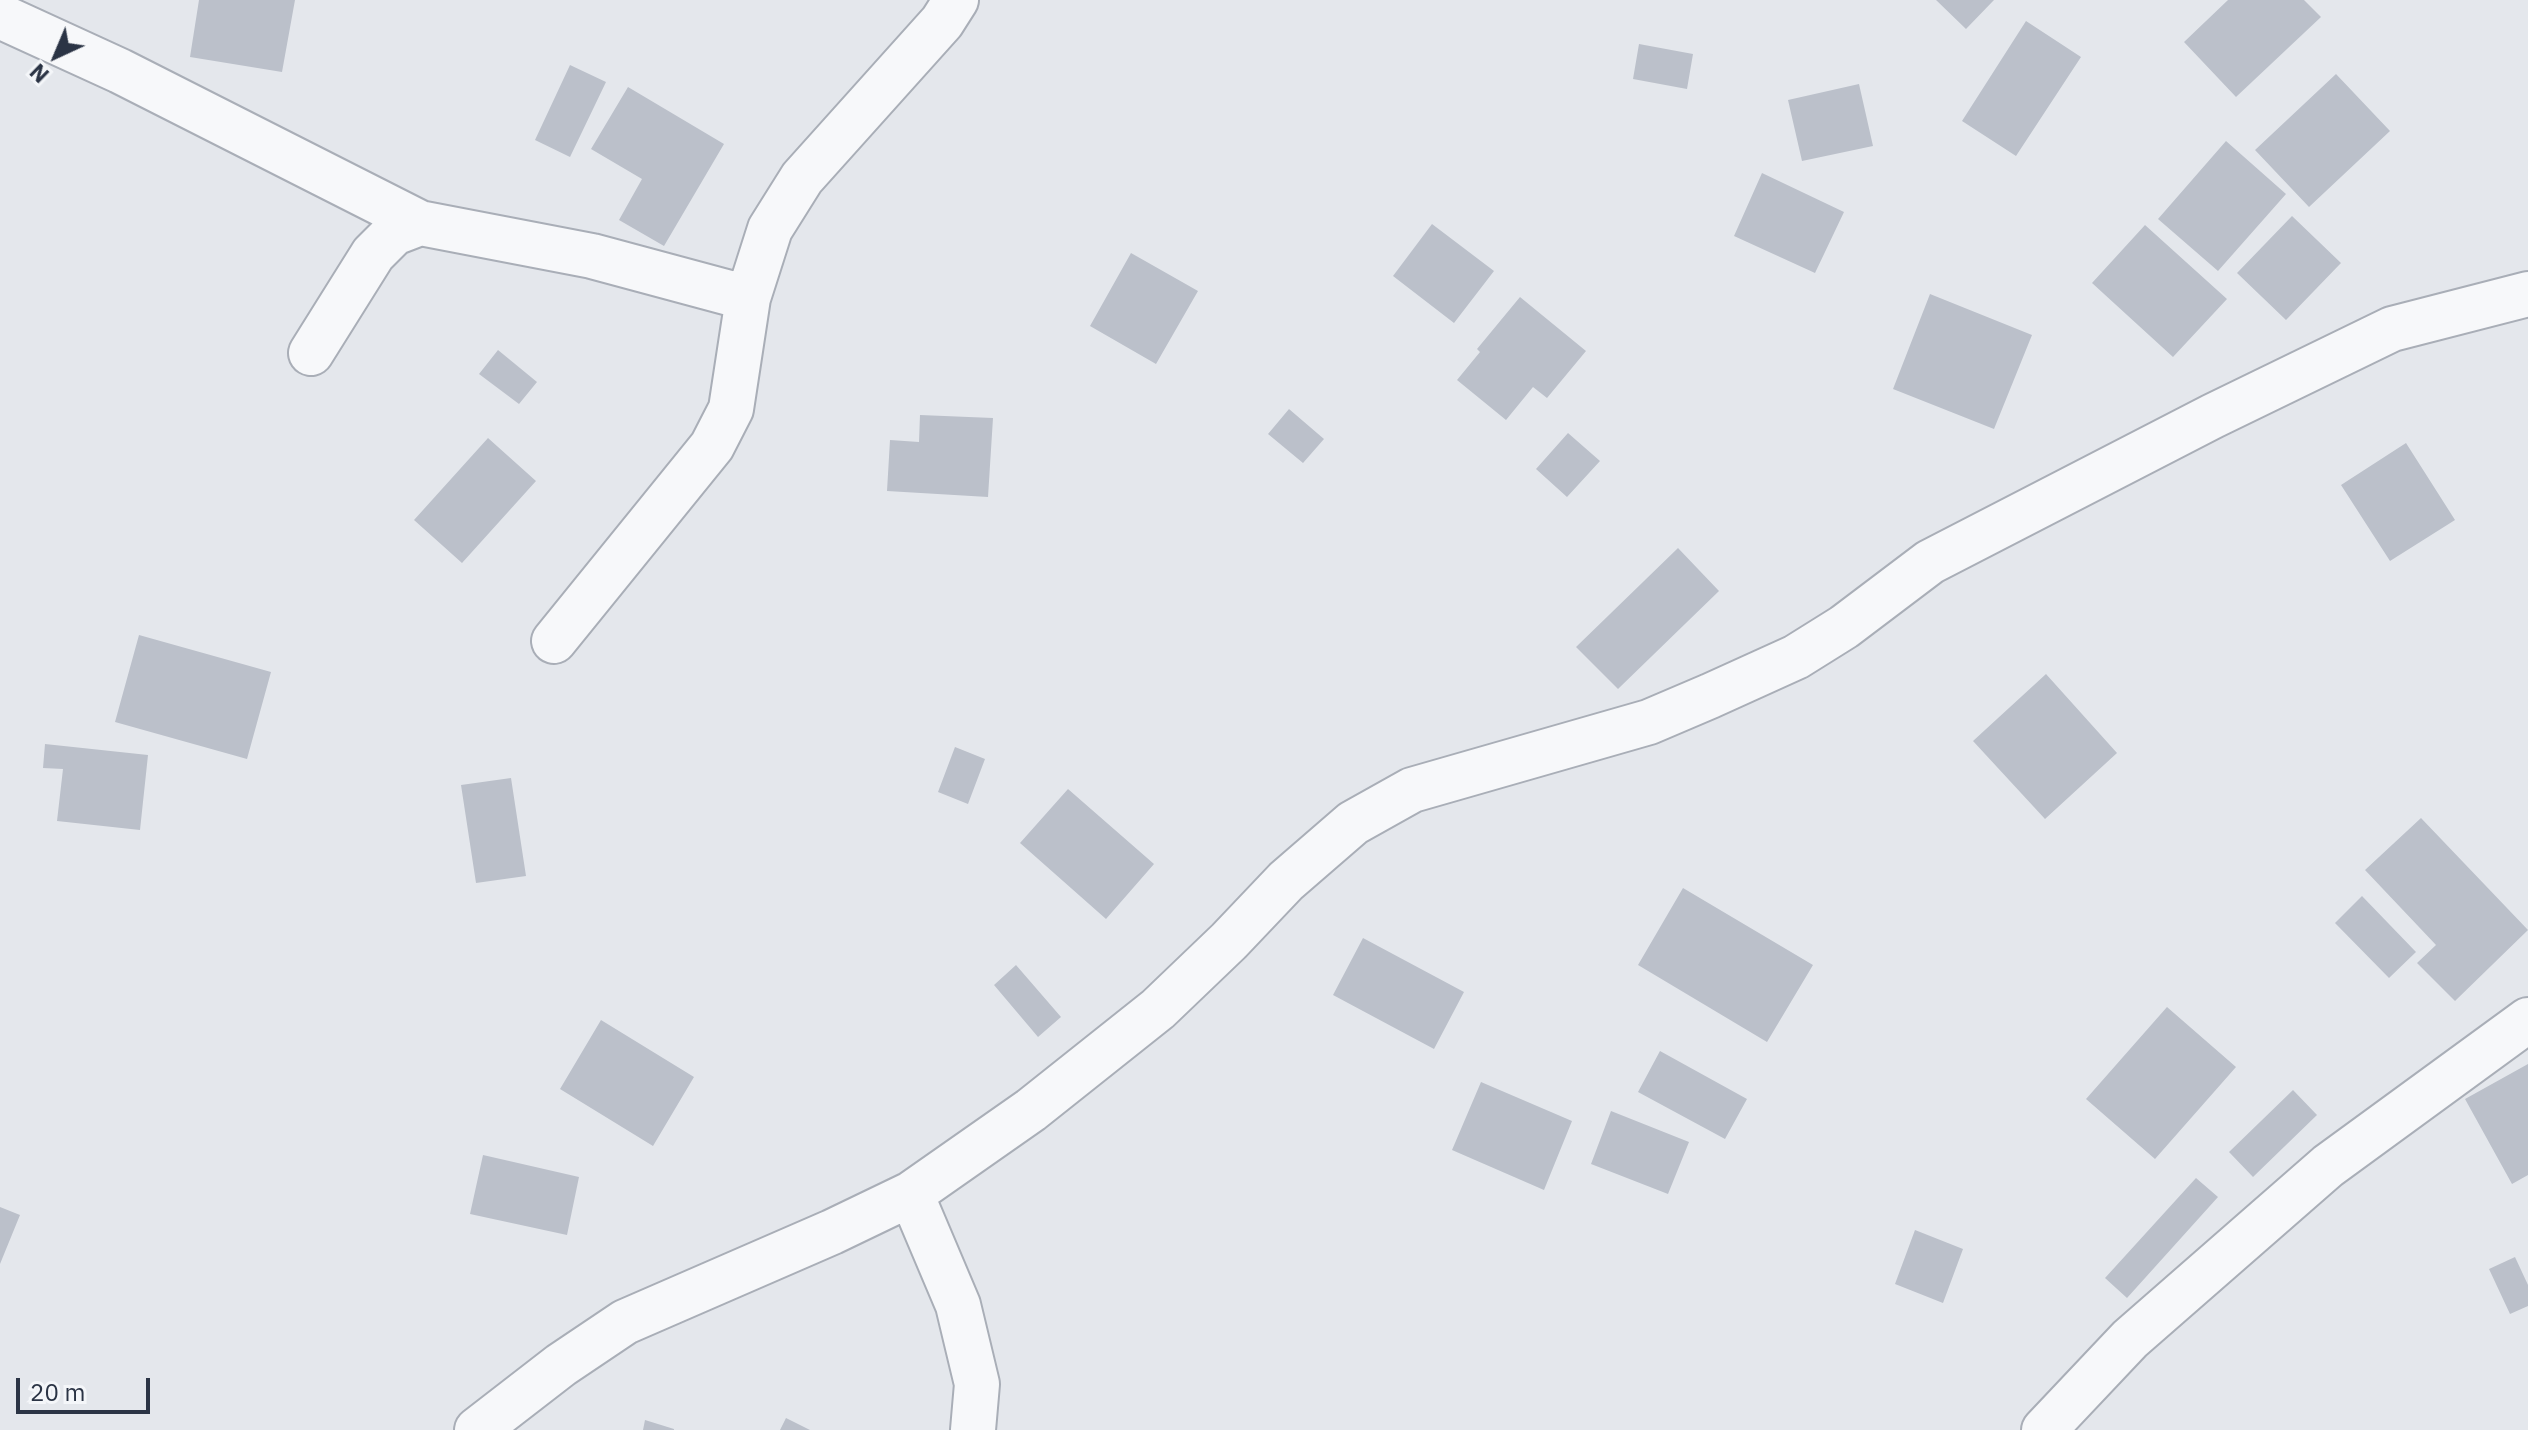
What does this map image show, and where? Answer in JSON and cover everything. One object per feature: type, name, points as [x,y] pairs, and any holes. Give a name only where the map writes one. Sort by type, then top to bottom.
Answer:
[{"type":"street","points":[[554,641],[712,446],[731,409],[748,298],[770,229],[802,178],[923,43],[956,0]]},
{"type":"street","points":[[0,16],[120,71],[420,223],[592,256],[748,298]]},
{"type":"street","points":[[311,353],[373,254],[394,233],[420,223]]},
{"type":"street","points":[[477,1430],[561,1365],[625,1322],[832,1232],[911,1194],[1031,1110],[1158,1009],[1286,881],[1353,823],[1412,790],[1649,722],[1710,696],[1808,649],[1844,627],[1930,562],[2227,409],[2392,329],[2528,294]]},
{"type":"street","points":[[2044,1430],[2130,1339],[2328,1166],[2528,1020]]},
{"type":"street","points":[[911,1194],[958,1305],[977,1384],[973,1430]]},
{"type":"building","points":[[199,0],[295,0],[282,72],[190,57]]},
{"type":"building","points":[[1936,0],[1994,0],[1966,29]]},
{"type":"building","points":[[2228,0],[2304,0],[2321,17],[2236,97],[2184,42]]},
{"type":"building","points":[[2026,21],[2081,57],[2016,156],[1962,121]]},
{"type":"building","points":[[1639,44],[1693,54],[1687,89],[1633,79]]},
{"type":"building","points":[[570,65],[606,82],[570,157],[535,140]]},
{"type":"building","points":[[2336,74],[2390,131],[2309,207],[2255,150]]},
{"type":"building","points":[[1859,84],[1873,146],[1802,161],[1788,100]]},
{"type":"building","points":[[628,87],[724,144],[664,246],[619,220],[642,179],[591,149]]},
{"type":"building","points":[[2226,141],[2286,194],[2218,271],[2158,219]]},
{"type":"building","points":[[1762,173],[1844,212],[1815,273],[1734,236]]},
{"type":"building","points":[[2292,216],[2341,263],[2286,320],[2237,273]]},
{"type":"building","points":[[1432,224],[1494,271],[1454,323],[1393,276]]},
{"type":"building","points":[[2145,225],[2227,299],[2173,357],[2092,283]]},
{"type":"building","points":[[1131,253],[1198,291],[1156,364],[1090,326]]},
{"type":"building","points":[[1930,294],[2032,335],[1994,429],[1893,389]]},
{"type":"building","points":[[1520,297],[1586,351],[1547,398],[1533,387],[1506,420],[1457,380],[1480,352],[1477,349]]},
{"type":"building","points":[[498,350],[537,382],[519,404],[479,374]]},
{"type":"building","points":[[1289,409],[1324,439],[1303,463],[1268,434]]},
{"type":"building","points":[[920,415],[993,418],[988,497],[887,491],[890,440],[919,442]]},
{"type":"building","points":[[1568,433],[1600,461],[1567,497],[1536,469]]},
{"type":"building","points":[[488,438],[536,481],[462,563],[414,520]]},
{"type":"building","points":[[2406,443],[2455,520],[2390,561],[2341,485]]},
{"type":"building","points":[[1678,548],[1719,591],[1618,689],[1576,647]]},
{"type":"building","points":[[139,635],[271,672],[247,759],[115,722]]},
{"type":"building","points":[[2046,674],[2117,753],[2045,819],[1973,741]]},
{"type":"building","points":[[45,744],[148,755],[140,830],[57,821],[63,769],[43,768]]},
{"type":"building","points":[[955,747],[985,759],[968,804],[938,792]]},
{"type":"building","points":[[511,778],[526,876],[476,883],[461,785]]},
{"type":"building","points":[[1068,789],[1154,864],[1106,919],[1020,843]]},
{"type":"building","points":[[2421,818],[2528,930],[2455,1001],[2417,963],[2436,945],[2365,870]]},
{"type":"building","points":[[1683,888],[1813,965],[1767,1042],[1638,965]]},
{"type":"building","points":[[2362,896],[2416,952],[2389,978],[2335,923]]},
{"type":"building","points":[[1363,938],[1464,992],[1434,1049],[1333,995]]},
{"type":"building","points":[[1016,965],[1061,1017],[1038,1037],[994,985]]},
{"type":"building","points":[[2167,1007],[2236,1067],[2155,1159],[2086,1099]]},
{"type":"building","points":[[601,1020],[694,1077],[653,1146],[560,1089]]},
{"type":"building","points":[[1660,1051],[1747,1099],[1725,1139],[1638,1092]]},
{"type":"building","points":[[2528,1064],[2528,1175],[2512,1184],[2465,1099]]},
{"type":"building","points":[[1481,1082],[1572,1121],[1544,1190],[1452,1150]]},
{"type":"building","points":[[2293,1090],[2317,1115],[2253,1177],[2229,1152]]},
{"type":"building","points":[[1611,1111],[1689,1142],[1668,1194],[1591,1164]]},
{"type":"building","points":[[483,1155],[579,1177],[567,1235],[470,1214]]},
{"type":"building","points":[[2196,1178],[2218,1197],[2127,1298],[2105,1278]]},
{"type":"building","points":[[0,1207],[20,1215],[0,1264]]},
{"type":"building","points":[[1915,1230],[1963,1249],[1943,1303],[1895,1284]]},
{"type":"building","points":[[2515,1257],[2528,1285],[2528,1306],[2510,1314],[2489,1269]]},
{"type":"building","points":[[786,1418],[810,1430],[780,1430]]},
{"type":"building","points":[[645,1420],[674,1429],[674,1430],[643,1430]]}]
